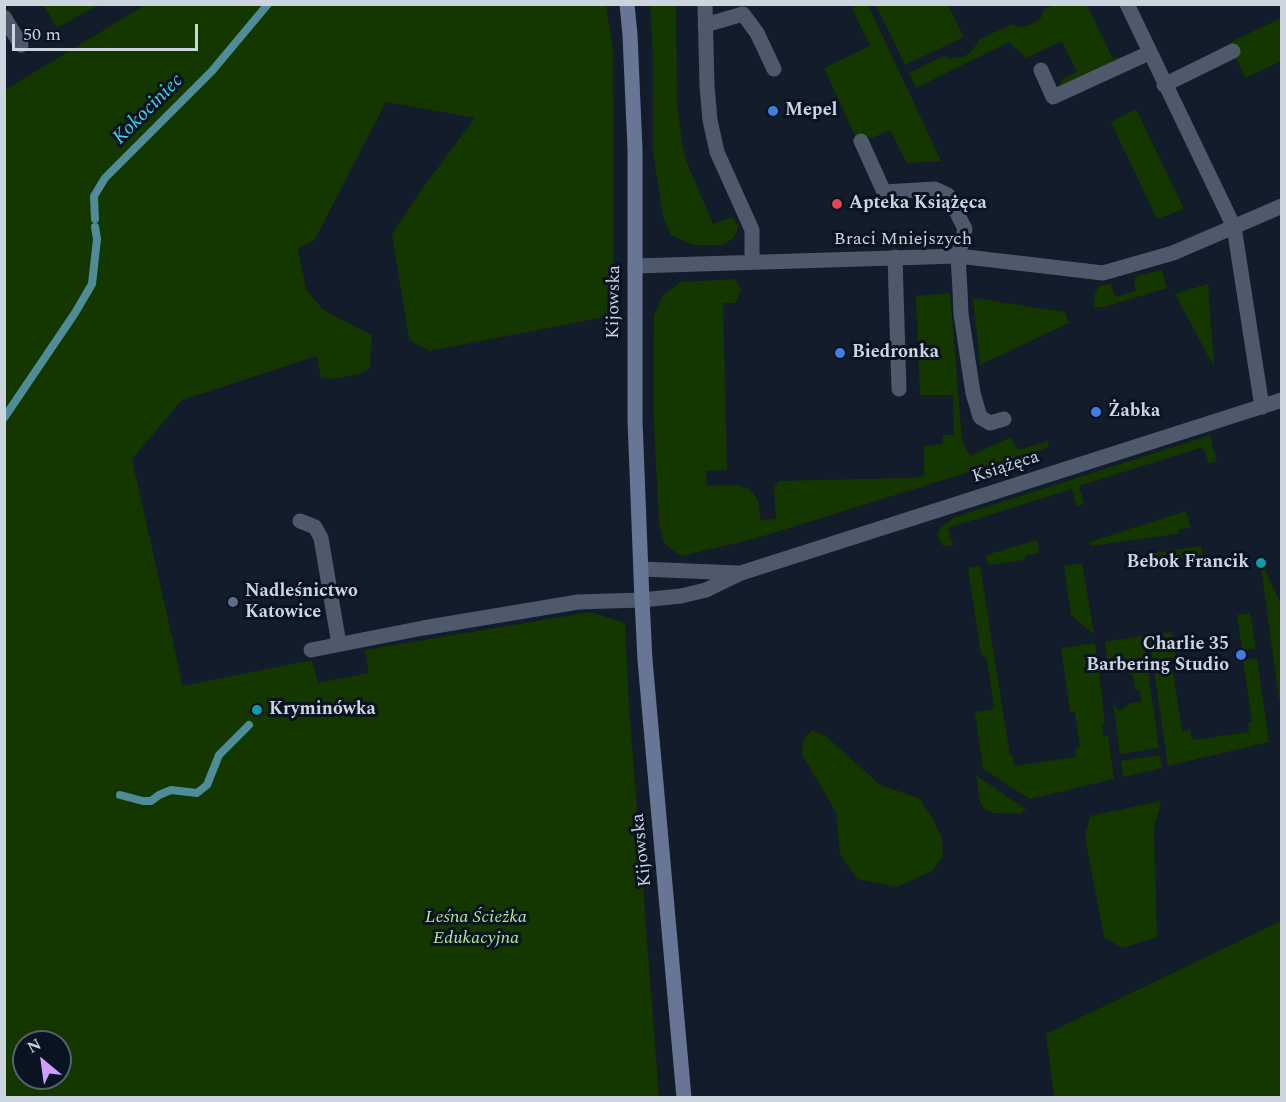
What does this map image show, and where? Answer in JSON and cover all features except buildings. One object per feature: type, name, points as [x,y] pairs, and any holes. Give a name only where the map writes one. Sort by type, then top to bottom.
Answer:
[{"type":"street","name":"Kijowska","points":[[627,4],[635,149],[635,420],[645,660],[684,1098]]},
{"type":"street","points":[[705,4],[710,120],[717,152],[752,230],[752,262]]},
{"type":"street","points":[[1127,4],[1234,227],[1262,406]]},
{"type":"street","points":[[705,25],[743,14],[757,33],[774,69]]},
{"type":"street","points":[[4,17],[21,45]]},
{"type":"street","points":[[1164,85],[1233,51]]},
{"type":"street","points":[[1041,69],[1053,97],[1149,53]]},
{"type":"street","points":[[861,141],[884,192],[935,189],[948,195],[965,229],[958,256],[961,314],[973,393],[980,417],[990,423],[1004,419]]},
{"type":"street","name":"Braci Mniejszych","points":[[635,266],[958,256],[1103,273],[1173,253],[1281,206]]},
{"type":"street","points":[[895,257],[899,389]]},
{"type":"street","name":"Książęca","points":[[741,573],[1281,400]]},
{"type":"street","points":[[300,521],[315,527],[321,538],[339,644]]},
{"type":"street","points":[[641,569],[741,573]]},
{"type":"street","points":[[311,650],[423,628],[578,602],[681,596],[706,590],[741,573]]},
{"type":"green space","points":[[44,5],[98,5],[57,28]]},
{"type":"green space","name":"Leśna Ścieżka Edukacyjna","points":[[145,5],[606,5],[613,49],[614,315],[430,351],[409,340],[392,234],[475,118],[386,102],[315,239],[298,249],[306,289],[323,310],[372,335],[370,368],[359,374],[334,379],[321,378],[317,356],[182,400],[132,459],[183,686],[312,660],[318,683],[369,673],[365,650],[590,612],[625,623],[629,706],[659,1097],[5,1097],[5,90]]},
{"type":"green space","points":[[650,5],[676,5],[677,104],[687,163],[713,224],[732,217],[739,226],[734,238],[721,245],[693,245],[671,235],[663,217],[653,152],[653,58]]},
{"type":"green space","points":[[868,5],[941,161],[907,163],[890,130],[872,138],[861,134],[855,136],[824,68],[870,46],[852,8]]},
{"type":"green space","points":[[876,5],[948,5],[964,37],[905,65]]},
{"type":"green space","points":[[1054,5],[1087,5],[1113,59],[1129,55],[1060,86],[1061,80],[1077,72],[1062,41],[1026,58],[1009,42],[916,88],[909,73],[943,56],[950,59],[965,56],[971,52],[980,39],[1013,24],[1020,27],[1030,25],[1041,18],[1043,10]]},
{"type":"green space","points":[[1281,18],[1281,61],[1245,78],[1229,43]]},
{"type":"green space","points":[[1136,109],[1184,209],[1157,219],[1111,122]]},
{"type":"green space","points":[[1162,270],[1167,288],[1104,307],[1093,307],[1095,293],[1099,286],[1111,284],[1115,297],[1136,291],[1134,280],[1137,276]]},
{"type":"green space","points":[[735,279],[741,289],[736,303],[723,303],[727,470],[706,471],[707,486],[738,485],[748,488],[759,503],[760,520],[776,519],[774,488],[778,481],[924,476],[924,446],[943,444],[943,435],[954,435],[953,395],[920,395],[916,296],[950,293],[962,440],[970,456],[1011,437],[1018,450],[1048,441],[1049,447],[754,539],[681,556],[664,543],[659,524],[653,402],[654,316],[663,295],[681,282]]},
{"type":"green space","points":[[1208,284],[1214,367],[1175,294]]},
{"type":"green space","points":[[973,298],[1065,312],[1069,323],[980,365]]},
{"type":"green space","points":[[1211,435],[1217,461],[1209,464],[1203,447],[1079,486],[1084,504],[1077,506],[1072,489],[948,528],[953,546],[943,546],[937,535],[940,528],[955,517]]},
{"type":"green space","points":[[1186,511],[1191,528],[1179,529],[1177,534],[1091,546],[1089,542]]},
{"type":"green space","points":[[1037,540],[1039,553],[1027,555],[1024,560],[988,565],[986,555]]},
{"type":"green space","points":[[1201,546],[1203,556],[1149,564],[1148,554]]},
{"type":"green space","points":[[1260,559],[1281,604],[1281,703],[1279,699]]},
{"type":"green space","points":[[1082,563],[1094,634],[1071,615],[1064,566]]},
{"type":"green space","points":[[980,566],[1010,756],[1013,756],[1014,766],[1076,757],[1075,748],[1080,747],[1075,712],[1070,712],[1061,648],[1095,643],[1105,721],[1102,725],[1104,736],[1108,735],[1114,779],[1030,799],[983,769],[975,712],[994,709],[987,659],[981,654],[968,568]]},
{"type":"green space","points":[[1250,613],[1256,649],[1242,650],[1237,615]]},
{"type":"green space","points":[[1172,632],[1176,657],[1171,658],[1182,731],[1190,730],[1192,740],[1249,732],[1248,723],[1252,722],[1243,660],[1257,658],[1269,742],[1168,766],[1149,635]]},
{"type":"green space","points":[[1143,636],[1159,748],[1120,754],[1113,703],[1119,711],[1131,703],[1141,702],[1140,691],[1135,688],[1133,676],[1119,666],[1108,667],[1105,642]]},
{"type":"green space","points":[[812,730],[827,737],[880,785],[919,798],[942,838],[943,856],[932,871],[897,887],[857,879],[840,854],[836,812],[802,754],[803,740]]},
{"type":"green space","points":[[1160,755],[1162,768],[1123,777],[1121,761]]},
{"type":"green space","points":[[976,775],[1026,809],[1021,814],[994,813],[985,810],[980,802]]},
{"type":"green space","points":[[1161,801],[1154,830],[1157,937],[1122,948],[1104,937],[1085,837],[1090,816]]},
{"type":"green space","points":[[1281,921],[1281,1097],[1054,1097],[1046,1034]]},
{"type":"waterway","name":"Kokociniec","points":[[95,219],[94,196],[105,178],[212,71],[268,4]]},
{"type":"waterway","name":"Kokociniec","points":[[4,418],[92,284],[97,239],[95,227]]},
{"type":"waterway","points":[[120,795],[151,801],[171,790],[197,793],[207,785],[219,755],[249,725]]},
{"type":"place","name":"Mepel","points":[[773,111]]},
{"type":"place","name":"Apteka Książęca","points":[[837,204]]},
{"type":"place","name":"Biedronka","points":[[840,353]]},
{"type":"place","name":"Żabka","points":[[1096,412]]},
{"type":"place","name":"Bebok Francik","points":[[1261,563]]},
{"type":"place","name":"Nadleśnictwo Katowice","points":[[233,602]]},
{"type":"place","name":"Charlie 35 Barbering Studio","points":[[1241,655]]},
{"type":"place","name":"Kryminówka","points":[[257,710]]}]
